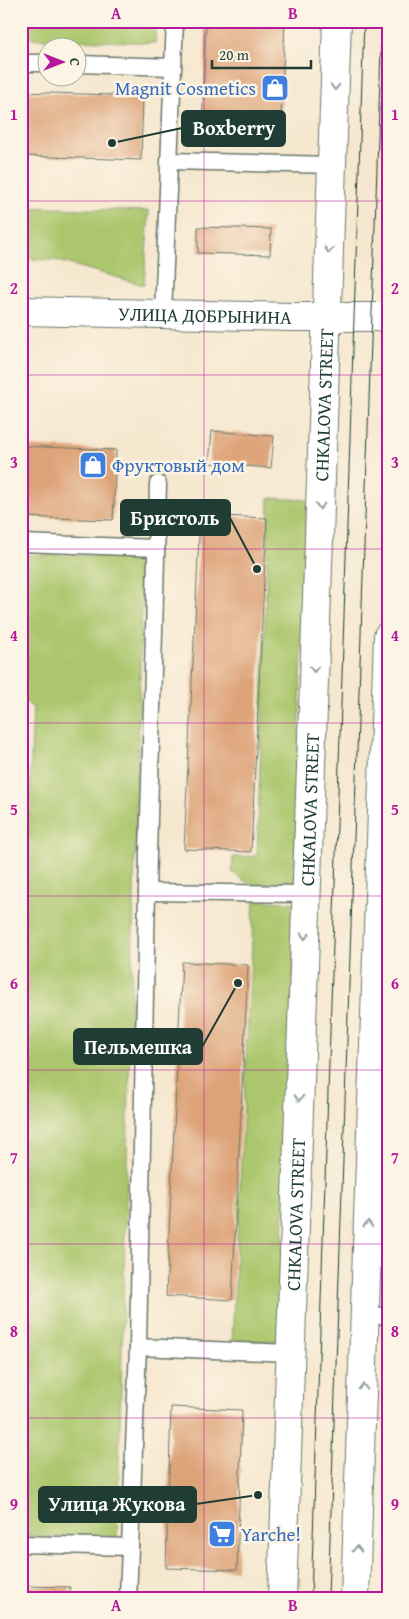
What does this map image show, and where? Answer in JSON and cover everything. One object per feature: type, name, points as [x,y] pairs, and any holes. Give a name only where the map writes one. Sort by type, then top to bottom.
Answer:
[{"type":"main road","name":"CHKALOVA STREET","points":[[282,1598],[337,21]]},
{"type":"main road","name":"УЛИЦА ДОБРЫНИНА","points":[[21,310],[327,318],[388,317]]},
{"type":"main road","points":[[356,1598],[376,1315],[388,636]]},
{"type":"lane","points":[[163,314],[175,21]]},
{"type":"lane","points":[[21,63],[38,63]]},
{"type":"lane","points":[[88,64],[173,67]]},
{"type":"lane","points":[[169,161],[332,165]]},
{"type":"lane","points":[[128,1598],[138,1347],[147,892],[158,484]]},
{"type":"lane","points":[[21,543],[156,548]]},
{"type":"lane","points":[[147,892],[306,894]]},
{"type":"lane","points":[[138,1347],[290,1353]]},
{"type":"lane","points":[[21,1544],[130,1547]]},
{"type":"green space","points":[[21,21],[156,21],[155,43],[88,40],[88,38],[21,38]]},
{"type":"green space","points":[[21,207],[149,211],[144,285],[55,260],[21,259]]},
{"type":"green space","points":[[269,498],[307,500],[294,885],[249,884],[232,872],[233,857],[257,856]]},
{"type":"green space","points":[[21,555],[143,556],[117,1538],[21,1536],[21,1000],[33,708],[21,698]]},
{"type":"green space","points":[[254,900],[296,903],[279,1341],[232,1341]]},
{"type":"building","points":[[206,21],[285,21],[281,119],[266,118],[265,135],[202,133]]},
{"type":"building","points":[[21,92],[143,96],[141,160],[21,156]]},
{"type":"building","points":[[198,227],[271,229],[270,255],[198,253]]},
{"type":"building","points":[[212,431],[274,436],[271,468],[209,463]]},
{"type":"building","points":[[21,446],[116,450],[113,520],[21,517]]},
{"type":"building","points":[[200,515],[267,518],[251,852],[184,849]]},
{"type":"building","points":[[182,962],[248,965],[232,1300],[166,1296]]},
{"type":"building","points":[[171,1407],[242,1410],[237,1570],[166,1568]]},
{"type":"building","points":[[21,1586],[70,1587],[70,1598],[21,1598]]},
{"type":"tram line","points":[[311,1598],[364,21]]},
{"type":"tram line","points":[[328,1598],[382,21]]},
{"type":"place","name":"Magnit Cosmetics","points":[[275,88]]},
{"type":"place","name":"Boxberry","points":[[112,143]]},
{"type":"place","name":"Фруктовый дом","points":[[93,465]]},
{"type":"place","name":"Бристоль","points":[[257,569]]},
{"type":"place","name":"Пельмешка","points":[[238,983]]},
{"type":"place","name":"Улица Жукова","points":[[258,1495]]},
{"type":"place","name":"Yarche!","points":[[222,1534]]}]
